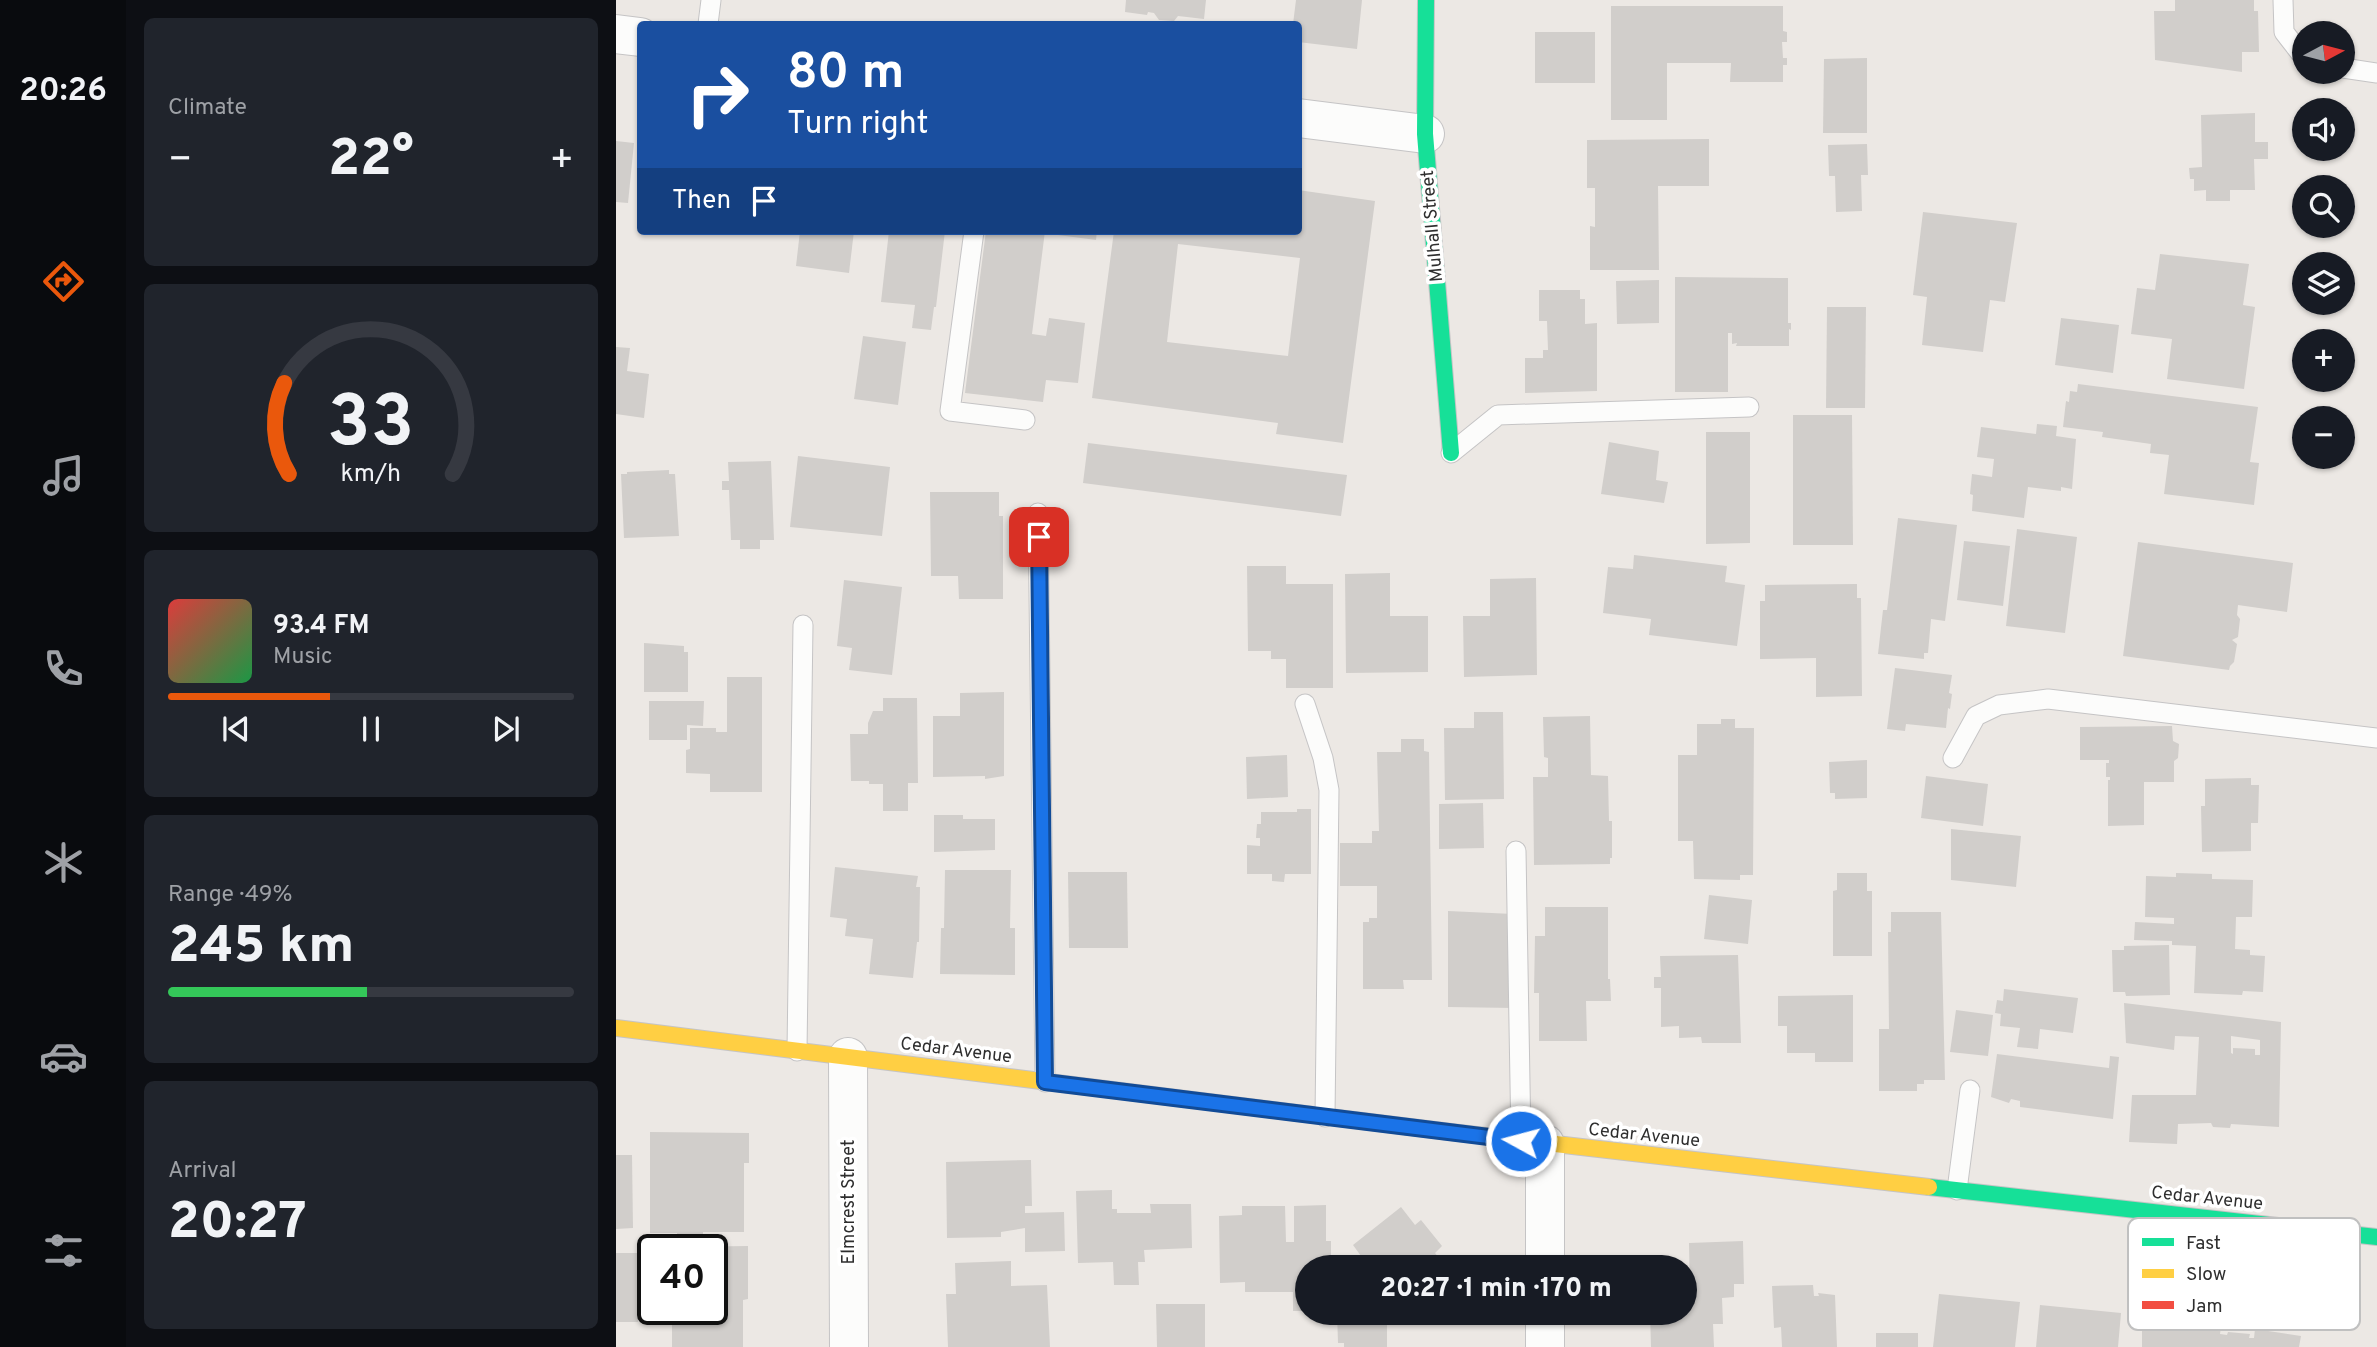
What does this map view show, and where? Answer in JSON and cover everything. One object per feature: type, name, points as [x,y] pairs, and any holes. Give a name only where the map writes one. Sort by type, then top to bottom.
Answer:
[{"type":"street","name":"Mulhall Street","points":[[1426,0],[1425,134],[1451,453]]},
{"type":"street","points":[[616,34],[637,37]]},
{"type":"street","points":[[1302,119],[1425,134]]},
{"type":"street","name":"Cedar Avenue","points":[[616,1028],[1533,1143],[2207,1218]]},
{"type":"street","name":"Elmcrest Street","points":[[848,1057],[849,1347]]},
{"type":"street","points":[[1533,1143],[1544,1255]]},
{"type":"street","points":[[1545,1325],[1545,1347]]},
{"type":"lane","points":[[708,21],[711,0]]},
{"type":"lane","points":[[2283,0],[2284,32],[2292,43]]},
{"type":"lane","points":[[2356,70],[2377,73]]},
{"type":"lane","points":[[973,235],[950,411],[1025,420]]},
{"type":"lane","points":[[1451,453],[1498,415],[1749,407]]},
{"type":"lane","points":[[1038,513],[1045,1082]]},
{"type":"lane","points":[[797,1051],[803,625]]},
{"type":"lane","points":[[1953,758],[1976,716],[1999,705],[2048,699],[2377,738]]},
{"type":"lane","points":[[1305,704],[1323,758],[1329,790],[1325,1117]]},
{"type":"lane","points":[[1516,852],[1533,1143]]},
{"type":"lane","points":[[1957,1190],[1970,1090]]},
{"type":"building","points":[[1126,0],[1206,0],[1204,19],[1178,16],[1174,21],[1159,20],[1154,13],[1148,12],[1147,15],[1125,12]]},
{"type":"building","points":[[1296,0],[1362,0],[1357,49],[1302,42],[1302,21],[1293,21]]},
{"type":"building","points":[[2175,0],[2254,0],[2254,11],[2258,11],[2259,52],[2242,52],[2242,72],[2155,60],[2154,11],[2175,11]]},
{"type":"building","points":[[1611,6],[1783,6],[1783,31],[1787,32],[1787,42],[1782,42],[1783,58],[1787,58],[1787,65],[1783,65],[1783,82],[1730,82],[1731,63],[1667,63],[1667,120],[1611,120]]},
{"type":"building","points":[[1535,32],[1595,32],[1595,83],[1535,83]]},
{"type":"building","points":[[1867,58],[1867,133],[1823,133],[1824,59]]},
{"type":"building","points":[[2255,113],[2255,142],[2268,142],[2268,159],[2254,159],[2255,190],[2230,190],[2230,201],[2206,201],[2206,190],[2194,191],[2194,179],[2190,179],[2189,168],[2202,167],[2201,115]]},
{"type":"building","points":[[1709,139],[1709,186],[1658,186],[1659,270],[1590,270],[1590,226],[1595,227],[1595,188],[1587,188],[1587,140]]},
{"type":"building","points":[[616,141],[634,143],[628,203],[616,202]]},
{"type":"building","points":[[1867,144],[1868,175],[1861,175],[1862,211],[1836,212],[1835,176],[1829,176],[1828,145]]},
{"type":"building","points":[[1302,191],[1375,201],[1343,443],[1276,434],[1278,423],[1092,398],[1113,235],[1302,235]],"holes":[[[1178,244],[1300,258],[1288,356],[1167,342]]]},
{"type":"building","points":[[1923,212],[2017,223],[2005,302],[1990,300],[1983,352],[1922,345],[1927,297],[1913,295]]},
{"type":"building","points":[[800,235],[854,235],[849,273],[796,266]]},
{"type":"building","points":[[889,235],[945,235],[931,330],[912,328],[915,305],[881,302]]},
{"type":"building","points":[[985,235],[1044,235],[1032,334],[1046,336],[1049,318],[1085,323],[1078,383],[1046,380],[1043,402],[965,393]]},
{"type":"building","points":[[1058,235],[1097,235],[1096,240]]},
{"type":"building","points":[[2160,254],[2249,264],[2243,305],[2255,307],[2244,389],[2167,379],[2172,339],[2131,334],[2137,288],[2155,290]]},
{"type":"building","points":[[1675,277],[1788,278],[1788,323],[1791,323],[1789,346],[1736,346],[1737,343],[1732,344],[1732,333],[1728,333],[1728,392],[1675,392]]},
{"type":"building","points":[[1659,280],[1659,323],[1617,324],[1616,281]]},
{"type":"building","points":[[1539,290],[1580,290],[1580,299],[1585,299],[1585,324],[1597,323],[1597,391],[1525,393],[1525,358],[1543,358],[1543,350],[1548,350],[1547,321],[1539,321]]},
{"type":"building","points":[[1827,307],[1866,307],[1865,408],[1826,408]]},
{"type":"building","points":[[2061,318],[2119,325],[2113,373],[2055,365]]},
{"type":"building","points":[[863,336],[906,342],[898,405],[854,399]]},
{"type":"building","points":[[616,347],[630,348],[627,371],[649,374],[644,418],[616,414]]},
{"type":"building","points":[[2078,384],[2258,407],[2250,462],[2259,463],[2254,505],[2164,494],[2169,455],[2150,453],[2151,444],[2102,437],[2103,432],[2063,427],[2066,401],[2069,402],[2070,391],[2077,392]]},
{"type":"building","points":[[1793,415],[1852,415],[1853,545],[1793,545]]},
{"type":"building","points":[[2037,424],[2057,426],[2056,436],[2076,439],[2072,489],[2061,487],[2061,491],[2028,487],[2024,518],[1972,511],[1972,474],[1992,477],[1994,459],[1977,457],[1981,427],[2036,434]]},
{"type":"building","points":[[1706,432],[1750,432],[1750,543],[1706,544]]},
{"type":"building","points":[[1609,442],[1659,451],[1656,480],[1668,482],[1664,503],[1601,494]]},
{"type":"building","points":[[1088,443],[1347,475],[1341,516],[1083,483]]},
{"type":"building","points":[[798,456],[890,467],[882,536],[790,527]]},
{"type":"building","points":[[771,461],[774,540],[760,540],[760,549],[740,549],[740,540],[731,540],[729,490],[722,490],[722,481],[729,481],[728,462]]},
{"type":"building","points":[[669,470],[669,474],[675,474],[679,536],[624,538],[621,474]]},
{"type":"building","points":[[930,492],[999,492],[999,516],[1003,516],[1003,599],[959,599],[958,576],[931,576]]},
{"type":"building","points":[[1898,518],[1957,525],[1945,621],[1931,619],[1928,653],[1924,653],[1924,659],[1878,654],[1883,610],[1887,610]]},
{"type":"building","points":[[2017,529],[2077,537],[2065,633],[2006,626]]},
{"type":"building","points":[[1964,541],[2010,546],[2003,606],[1957,600]]},
{"type":"building","points":[[2138,542],[2293,563],[2287,612],[2238,605],[2238,637],[2232,640],[2237,644],[2234,662],[2229,670],[2123,656]]},
{"type":"building","points":[[1634,555],[1727,566],[1725,582],[1745,585],[1737,646],[1649,635],[1651,619],[1603,613],[1608,567],[1633,569]]},
{"type":"building","points":[[1247,566],[1286,566],[1286,584],[1333,584],[1333,688],[1286,688],[1286,659],[1271,659],[1271,651],[1248,651]]},
{"type":"building","points":[[1390,573],[1390,616],[1428,616],[1428,672],[1346,673],[1345,574]]},
{"type":"building","points":[[1536,578],[1537,675],[1464,677],[1463,616],[1490,616],[1490,579]]},
{"type":"building","points":[[844,580],[902,587],[892,675],[849,670],[852,648],[837,646]]},
{"type":"building","points":[[1857,584],[1857,598],[1861,598],[1862,696],[1816,697],[1816,658],[1760,659],[1760,601],[1765,601],[1765,585]]},
{"type":"building","points":[[644,643],[684,646],[684,652],[688,652],[688,692],[644,692]]},
{"type":"building","points":[[1895,668],[1952,675],[1949,693],[1952,694],[1946,728],[1906,724],[1905,731],[1887,729]]},
{"type":"building","points":[[727,677],[762,677],[762,792],[710,792],[710,774],[686,773],[690,728],[716,728],[716,732],[727,732]]},
{"type":"building","points":[[1004,692],[1004,776],[985,779],[985,776],[933,777],[933,716],[960,716],[960,693]]},
{"type":"building","points":[[883,698],[917,698],[918,783],[908,783],[908,811],[883,811],[883,784],[851,781],[850,734],[868,734],[868,723],[873,711],[883,711]]},
{"type":"building","points":[[649,701],[704,701],[703,726],[687,725],[687,740],[649,740]]},
{"type":"building","points":[[1474,712],[1503,712],[1504,799],[1445,800],[1444,728],[1474,728]]},
{"type":"building","points":[[1590,716],[1591,775],[1608,776],[1609,821],[1612,821],[1610,864],[1534,865],[1533,777],[1548,777],[1548,758],[1544,757],[1543,717]]},
{"type":"building","points":[[1721,719],[1735,719],[1735,728],[1754,728],[1753,875],[1740,875],[1740,880],[1694,879],[1693,841],[1678,841],[1678,755],[1697,755],[1697,724],[1721,724]]},
{"type":"building","points":[[2172,726],[2173,741],[2179,744],[2178,758],[2174,761],[2174,782],[2144,782],[2144,825],[2108,826],[2110,777],[2106,777],[2106,763],[2109,763],[2109,760],[2080,760],[2080,727]]},
{"type":"building","points":[[1401,739],[1424,739],[1424,751],[1429,752],[1432,980],[1403,980],[1404,989],[1363,989],[1363,922],[1369,922],[1369,918],[1377,918],[1377,886],[1340,886],[1340,843],[1372,843],[1372,831],[1379,831],[1377,752],[1401,752]]},
{"type":"building","points":[[1287,755],[1288,797],[1247,799],[1246,757]]},
{"type":"building","points":[[1867,760],[1867,798],[1835,799],[1835,793],[1830,793],[1829,762]]},
{"type":"building","points":[[1926,776],[1988,784],[1983,826],[1921,818]]},
{"type":"building","points":[[2251,778],[2251,785],[2259,785],[2258,823],[2251,823],[2251,851],[2202,852],[2201,806],[2205,806],[2205,779]]},
{"type":"building","points":[[1483,803],[1484,848],[1439,849],[1439,804]]},
{"type":"building","points":[[1297,809],[1311,809],[1311,874],[1285,874],[1284,882],[1272,881],[1272,874],[1247,874],[1247,845],[1260,846],[1260,838],[1256,838],[1257,824],[1261,824],[1261,812],[1297,812]]},
{"type":"building","points":[[934,815],[995,819],[995,850],[934,852]]},
{"type":"building","points":[[1951,829],[2021,836],[2016,887],[1951,880]]},
{"type":"building","points":[[835,867],[918,876],[916,887],[920,887],[919,942],[913,978],[869,974],[873,939],[845,936],[847,919],[830,917]]},
{"type":"building","points":[[945,870],[1011,870],[1010,928],[1015,928],[1015,975],[940,974]]},
{"type":"building","points":[[1068,872],[1127,872],[1128,948],[1069,948]]},
{"type":"building","points":[[1837,873],[1867,873],[1867,891],[1872,891],[1872,956],[1833,956],[1833,891],[1837,890]]},
{"type":"building","points":[[2176,873],[2212,874],[2212,879],[2253,880],[2252,917],[2236,917],[2235,949],[2250,950],[2250,955],[2265,956],[2263,992],[2243,991],[2242,995],[2194,993],[2196,946],[2172,945],[2172,941],[2134,940],[2135,922],[2174,924],[2174,918],[2145,917],[2146,876],[2176,877]]},
{"type":"building","points":[[1709,895],[1752,900],[1748,944],[1704,939]]},
{"type":"building","points":[[1545,907],[1608,907],[1608,979],[1611,1001],[1586,1001],[1587,1041],[1539,1041],[1539,993],[1534,993],[1535,936],[1545,936]]},
{"type":"building","points":[[1448,911],[1513,914],[1514,1008],[1448,1007]]},
{"type":"building","points":[[1891,912],[1941,912],[1945,1080],[1924,1080],[1924,1084],[1917,1084],[1917,1091],[1879,1091],[1879,1029],[1889,1029],[1888,932],[1891,932]]},
{"type":"building","points":[[2169,945],[2170,995],[2126,996],[2125,992],[2113,992],[2112,950],[2124,950],[2124,946]]},
{"type":"building","points":[[1738,955],[1741,1043],[1702,1043],[1701,1037],[1679,1038],[1679,1026],[1661,1027],[1661,988],[1654,988],[1654,977],[1661,977],[1660,956]]},
{"type":"building","points":[[2004,989],[2078,998],[2073,1033],[2040,1029],[2038,1049],[2017,1047],[2020,1028],[2000,1026],[2001,1014],[1995,1013],[1997,1000],[2003,1001]]},
{"type":"building","points":[[1853,995],[1853,1062],[1815,1062],[1815,1053],[1787,1053],[1787,1026],[1778,1026],[1778,996]]},
{"type":"building","points":[[2124,1003],[2281,1022],[2279,1127],[2231,1124],[2230,1128],[2213,1127],[2211,1123],[2178,1124],[2177,1144],[2129,1142],[2132,1095],[2196,1095],[2199,1037],[2175,1036],[2174,1050],[2126,1043]],"holes":[[[2231,1036],[2260,1040],[2260,1055],[2255,1055],[2255,1049],[2233,1048],[2233,1054],[2231,1053]]]},
{"type":"building","points":[[1956,1010],[1993,1015],[1988,1056],[1950,1052]]},
{"type":"building","points":[[1997,1054],[2109,1068],[2110,1056],[2119,1057],[2113,1119],[2020,1107],[2020,1101],[2011,1099],[2009,1103],[1991,1097]]},
{"type":"building","points":[[650,1132],[749,1133],[749,1163],[744,1163],[744,1232],[650,1233]]},
{"type":"building","points":[[616,1155],[632,1155],[633,1228],[616,1229]]},
{"type":"building","points":[[1031,1160],[1032,1206],[1025,1206],[1025,1213],[1064,1212],[1065,1251],[1025,1252],[1025,1228],[1001,1232],[1001,1237],[947,1238],[946,1162]]},
{"type":"building","points":[[1112,1190],[1112,1209],[1117,1209],[1117,1213],[1151,1213],[1150,1204],[1191,1204],[1192,1248],[1144,1250],[1145,1262],[1138,1262],[1139,1285],[1114,1285],[1113,1262],[1078,1263],[1076,1191]]},
{"type":"building","points":[[1326,1205],[1326,1241],[1331,1241],[1331,1255],[1295,1255],[1295,1311],[1293,1292],[1245,1292],[1245,1282],[1220,1283],[1219,1216],[1242,1215],[1242,1206],[1285,1206],[1286,1242],[1294,1242],[1294,1206]]},
{"type":"building","points":[[1401,1207],[1415,1225],[1421,1220],[1442,1246],[1435,1253],[1437,1255],[1360,1255],[1353,1245]]},
{"type":"building","points":[[1743,1241],[1744,1284],[1734,1284],[1734,1297],[1722,1298],[1723,1324],[1713,1324],[1714,1347],[1651,1347],[1650,1325],[1697,1325],[1697,1255],[1689,1255],[1689,1243]]},
{"type":"building","points":[[728,1246],[748,1246],[748,1299],[743,1300],[743,1347],[672,1347],[672,1325],[728,1325]]},
{"type":"building","points":[[616,1253],[637,1253],[637,1322],[616,1322]]},
{"type":"building","points":[[1011,1261],[1011,1286],[1047,1285],[1050,1347],[948,1347],[946,1294],[956,1294],[955,1263]]},
{"type":"building","points":[[1813,1285],[1814,1296],[1819,1296],[1818,1293],[1835,1295],[1837,1347],[1782,1347],[1781,1327],[1774,1328],[1772,1286]]},
{"type":"building","points":[[1939,1294],[2020,1302],[2015,1347],[1933,1347]]},
{"type":"building","points":[[1156,1304],[1205,1304],[1205,1347],[1157,1347]]},
{"type":"building","points":[[2040,1305],[2121,1313],[2118,1347],[2036,1347]]},
{"type":"building","points":[[1337,1325],[1387,1325],[1387,1347],[1344,1347],[1344,1343],[1338,1343]]},
{"type":"building","points":[[2142,1330],[2221,1330],[2220,1334],[2250,1334],[2249,1338],[2254,1338],[2255,1330],[2262,1330],[2301,1336],[2299,1347],[2142,1347]]},
{"type":"building","points":[[1876,1333],[1918,1333],[1918,1347],[1876,1347]]},
{"type":"traffic: fast","points":[[1426,0],[1425,134],[1451,453]]},
{"type":"traffic: fast","points":[[1929,1187],[2207,1218]]},
{"type":"traffic: fast","points":[[2360,1235],[2377,1237]]},
{"type":"traffic: slow","points":[[616,1028],[1081,1086]]},
{"type":"traffic: slow","points":[[1451,1132],[1929,1187]]},
{"type":"traffic: jam","points":[[1081,1086],[1451,1132]]},
{"type":"route","points":[[1039,537],[1045,1082],[1521,1141]]}]
